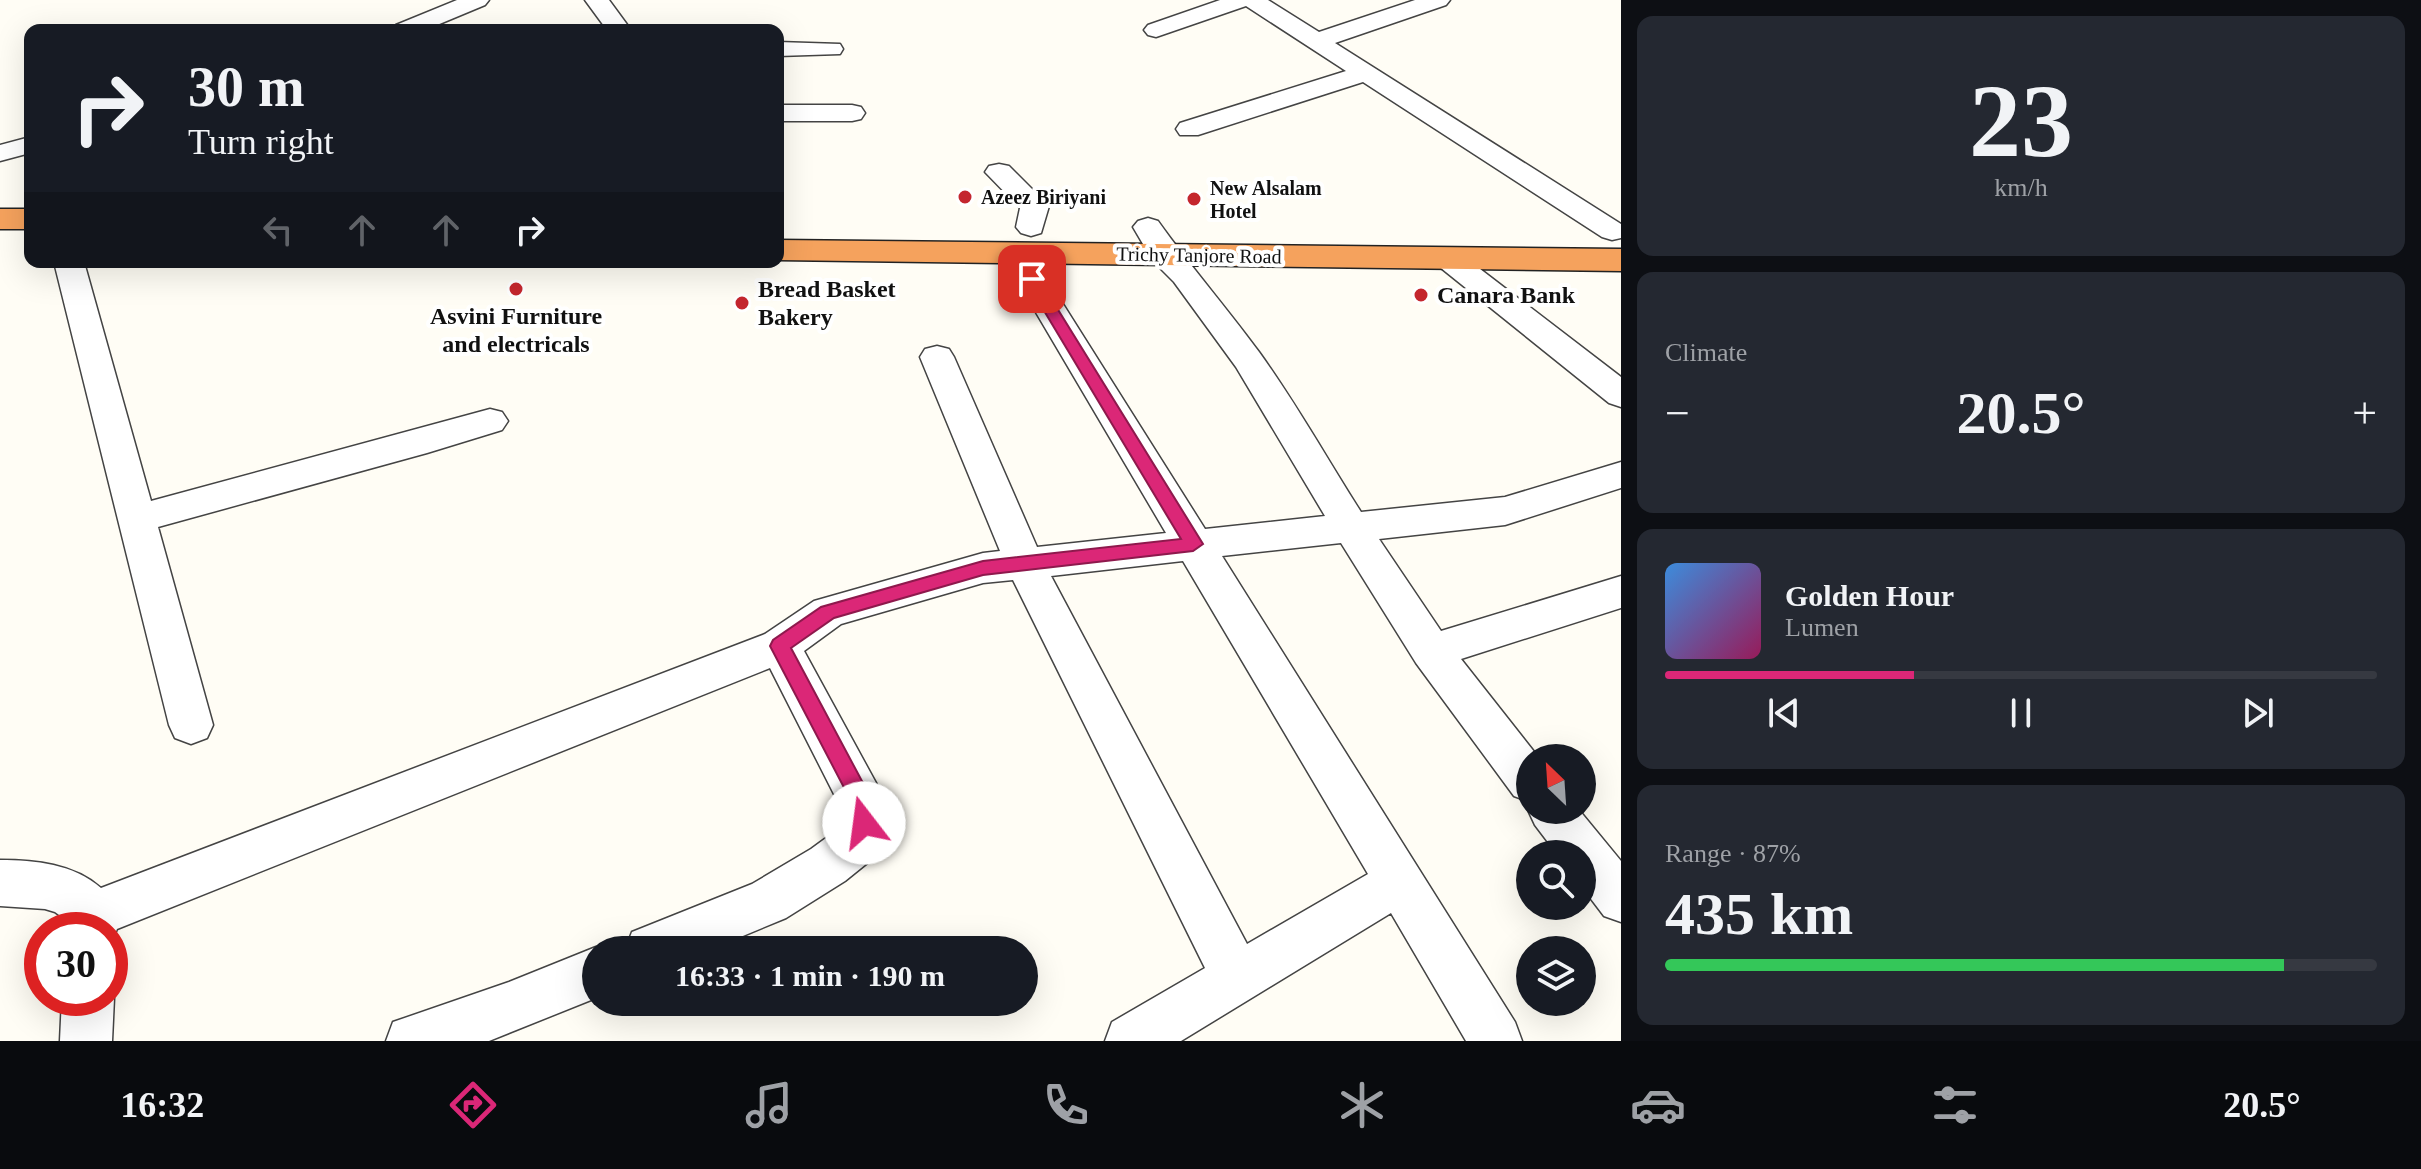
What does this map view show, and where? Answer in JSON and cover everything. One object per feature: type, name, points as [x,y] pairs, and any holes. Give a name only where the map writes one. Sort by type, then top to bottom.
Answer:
[{"type":"highway","points":[[0,219],[24,219]]},
{"type":"highway","name":"Trichy Tanjore Road","points":[[784,226],[1024,240]]},
{"type":"highway","name":"Trichy Tanjore Road","points":[[784,250],[1024,240],[1618,241]]},
{"type":"highway","name":"Trichy Tanjore Road","points":[[1156,241],[1447,258],[1618,241]]},
{"type":"highway","points":[[0,243],[24,243]]},
{"type":"street","points":[[419,24],[477,0]]},
{"type":"street","points":[[597,0],[615,24]]},
{"type":"street","points":[[1156,30],[1242,0]]},
{"type":"street","points":[[1252,0],[1618,241]]},
{"type":"street","points":[[1316,41],[1438,0]]},
{"type":"street","points":[[784,49],[831,49]]},
{"type":"street","points":[[1189,129],[1365,73]]},
{"type":"street","points":[[784,113],[852,113]]},
{"type":"street","points":[[0,153],[24,147]]},
{"type":"street","points":[[999,172],[1035,206],[1024,240],[1193,544],[1496,1041]]},
{"type":"street","points":[[1156,241],[1249,362],[1431,651],[1516,763]]},
{"type":"street","points":[[1447,258],[1621,395]]},
{"type":"street","points":[[71,268],[191,725]]},
{"type":"street","points":[[937,357],[1024,562],[1237,978]]},
{"type":"street","points":[[137,519],[427,441],[490,421]]},
{"type":"street","points":[[119,912],[780,646],[828,612],[983,568],[1505,511],[1621,475]]},
{"type":"street","points":[[1431,651],[1621,592]]},
{"type":"street","points":[[684,936],[769,901],[828,865],[854,845],[864,823],[860,798],[780,646]]},
{"type":"street","points":[[1567,824],[1606,858],[1621,899]]},
{"type":"street","points":[[1131,1041],[1399,882]]},
{"type":"street","points":[[0,883],[58,889],[81,899],[87,912]]},
{"type":"street","points":[[412,1041],[509,1008],[582,978]]},
{"type":"street","points":[[86,1041],[87,1016]]},
{"type":"place","name":"Azeez Biriyani","points":[[965,197]]},
{"type":"place","name":"New Alsalam Hotel","points":[[1194,199]]},
{"type":"place","name":"Asvini Furniture and electricals","points":[[516,289]]},
{"type":"place","name":"Canara Bank","points":[[1421,295]]},
{"type":"place","name":"Bread Basket Bakery","points":[[742,303]]},
{"type":"route","points":[[864,823],[860,798],[780,646],[828,612],[983,568],[1193,544],[1032,279]]}]
